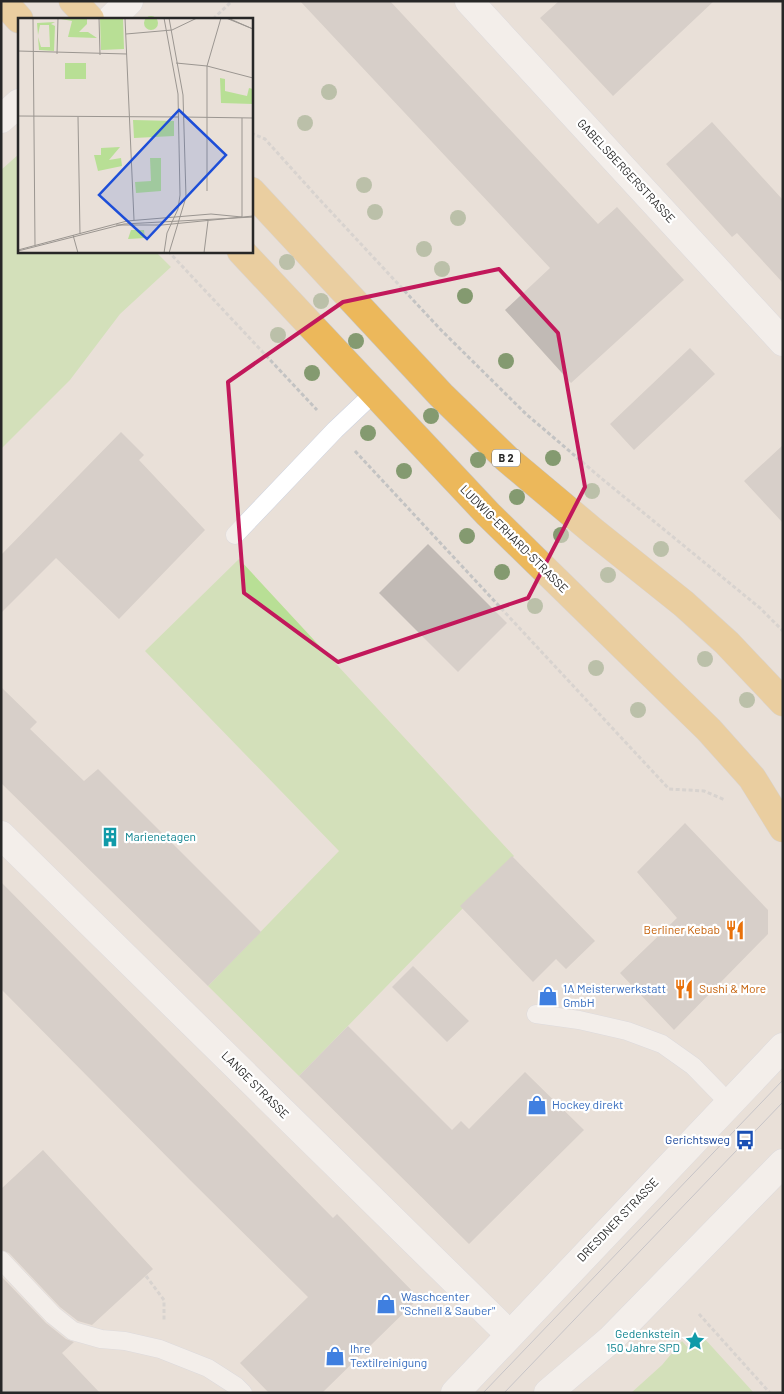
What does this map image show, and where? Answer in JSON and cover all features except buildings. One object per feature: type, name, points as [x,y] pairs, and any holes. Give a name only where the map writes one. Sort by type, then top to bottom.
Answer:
[{"type":"main road","points":[[3,1],[18,18]]},
{"type":"main road","points":[[73,1],[89,18]]},
{"type":"main road","name":"B 2","points":[[252,192],[441,395],[507,459],[684,604],[727,642],[783,702]]},
{"type":"main road","name":"LUDWIG-ERHARD-STRASSE","points":[[242,252],[488,514],[709,730],[752,778],[783,828]]},
{"type":"street","points":[[111,18],[129,1]]},
{"type":"street","name":"GABELSBERGERSTRASSE","points":[[469,1],[783,342]]},
{"type":"street","points":[[1,119],[18,104]]},
{"type":"street","name":"LANGE STRASSE","points":[[1,835],[509,1334]]},
{"type":"street","name":"DRESDNER STRASSE","points":[[455,1393],[783,1047]]},
{"type":"street","points":[[548,1393],[610,1340],[783,1163]]},
{"type":"lane","points":[[235,535],[374,393]]},
{"type":"lane","points":[[536,1014],[579,1020],[628,1031],[662,1044],[694,1066],[729,1103]]},
{"type":"lane","points":[[1,1260],[53,1315],[73,1331],[101,1339],[125,1341],[160,1349],[208,1368],[236,1386],[243,1393]]},
{"type":"path","points":[[214,18],[232,1]]},
{"type":"path","points":[[252,133],[265,139],[441,330],[526,414],[760,608],[783,631]]},
{"type":"path","points":[[169,252],[669,789]]},
{"type":"path","points":[[146,1276],[164,1300],[164,1326],[160,1349]]},
{"type":"path","points":[[699,1314],[770,1393]]},
{"type":"highlighted area","points":[[499,269],[558,333],[585,487],[528,598],[338,662],[244,593],[228,382],[343,302]]},
{"type":"green space","points":[[18,155],[18,252],[156,252],[171,267],[120,314],[70,380],[1,449],[1,170]]},
{"type":"green space","points":[[239,559],[514,856],[299,1076],[208,986],[339,851],[145,651]]},
{"type":"green space","points":[[704,1338],[754,1393],[631,1393],[662,1365],[682,1341],[691,1351]]},
{"type":"tram line","points":[[483,1393],[783,1080]]},
{"type":"tram line","points":[[504,1393],[783,1102]]},
{"type":"place","name":"Marienetagen","points":[[110,837]]},
{"type":"place","name":"Berliner Kebab","points":[[735,930]]},
{"type":"place","name":"Sushi & More","points":[[684,989]]},
{"type":"place","name":"1A Meisterwerkstatt GmbH","points":[[548,996]]},
{"type":"place","name":"Hockey direkt","points":[[537,1105]]},
{"type":"place","name":"Gerichtsweg","points":[[745,1140]]},
{"type":"place","name":"Waschcenter \"Schnell & Sauber\"","points":[[386,1304]]},
{"type":"place","name":"Gedenkstein 150 Jahre SPD","points":[[695,1341]]},
{"type":"place","name":"Ihre Textilreinigung","points":[[335,1356]]}]
